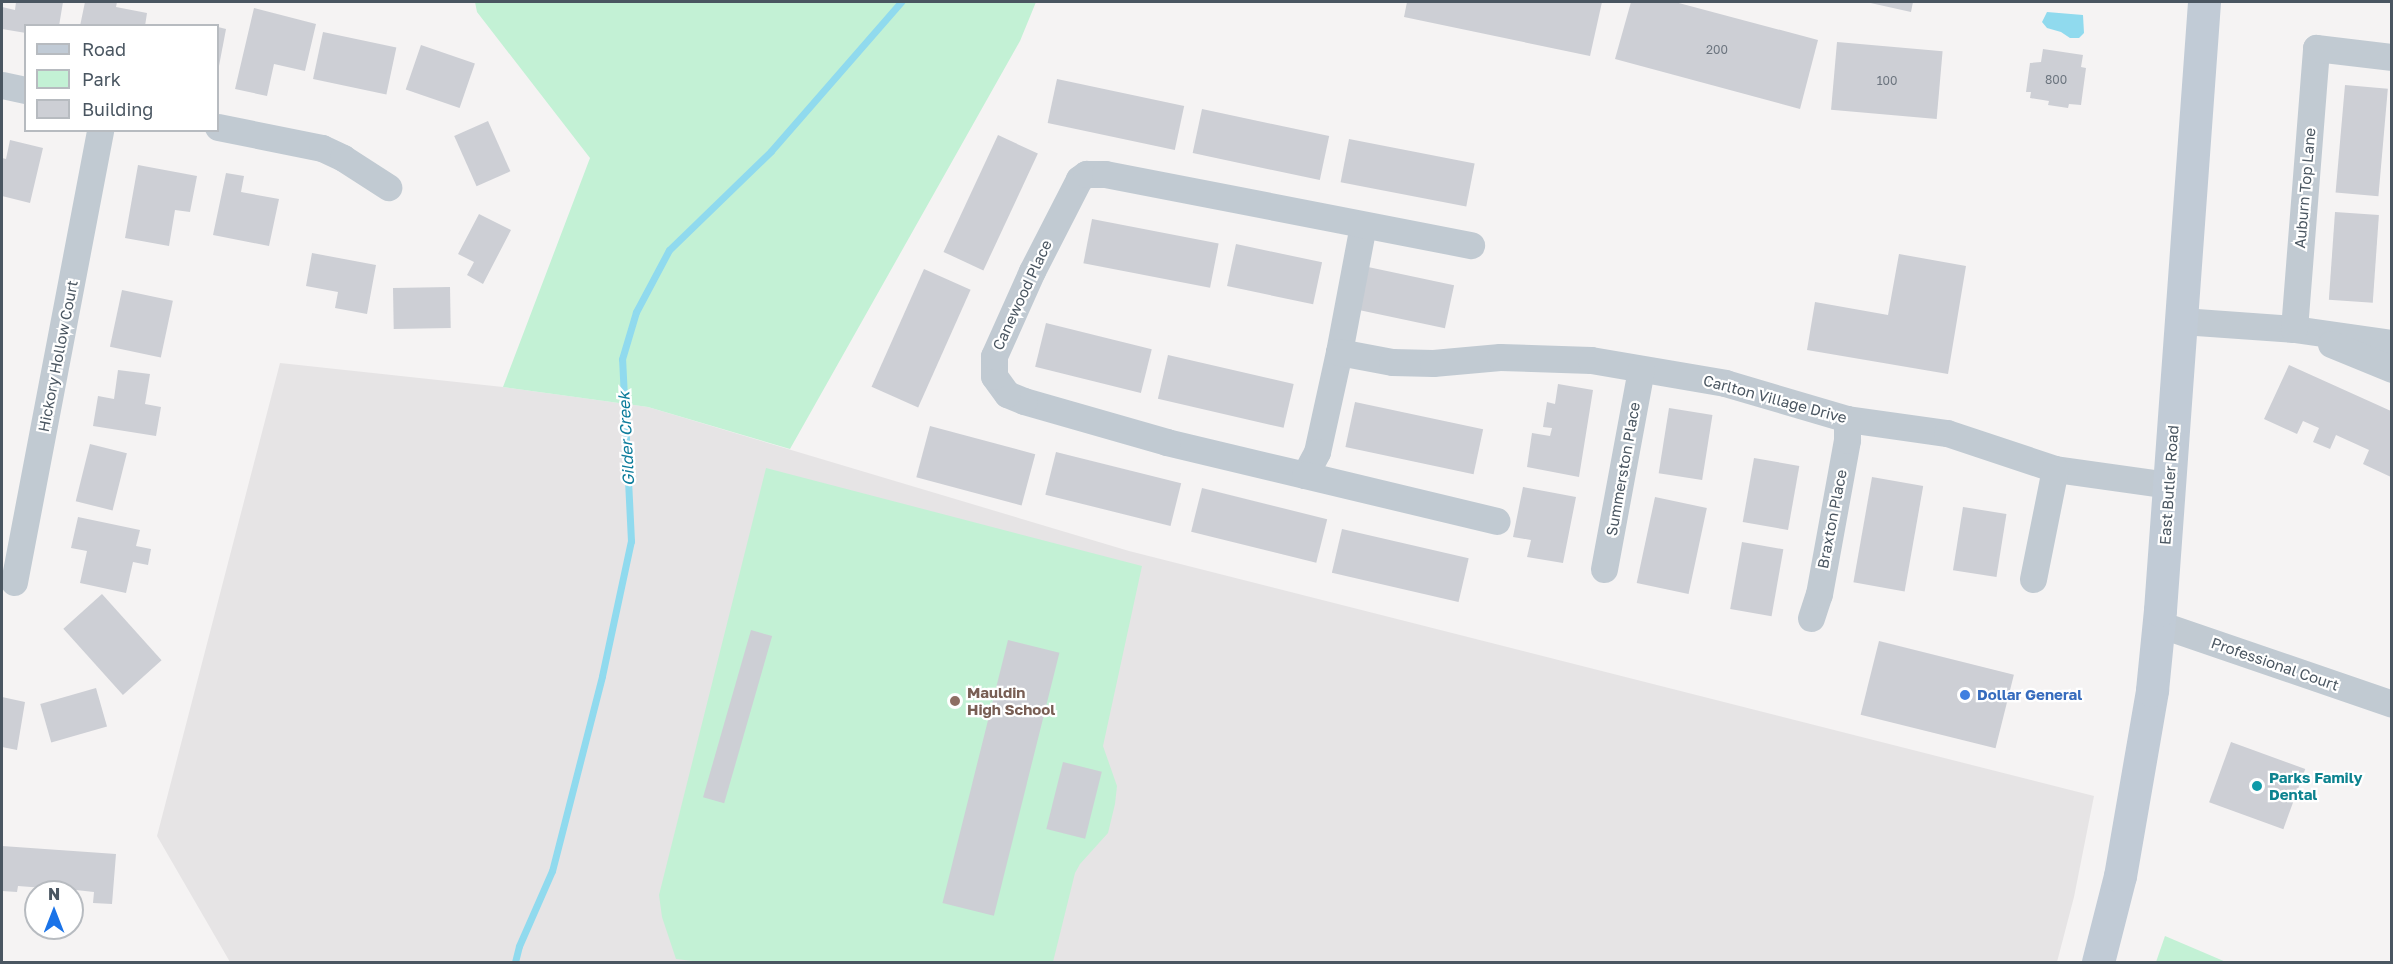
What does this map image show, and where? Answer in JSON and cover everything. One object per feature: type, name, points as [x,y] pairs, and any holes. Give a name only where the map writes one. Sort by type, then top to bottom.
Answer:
[{"type":"main road","name":"East Butler Road","points":[[2098,963],[2111,918],[2139,778],[2159,624],[2204,2]]},
{"type":"street","name":"Auburn Top Lane","points":[[2294,329],[2316,48],[2391,57]]},
{"type":"street","points":[[2,85],[24,90]]},
{"type":"street","points":[[219,127],[322,148],[343,158],[388,187]]},
{"type":"street","name":"Hickory Hollow Court","points":[[14,582],[100,132]]},
{"type":"street","name":"Canewood Place","points":[[1471,245],[1105,174],[1086,174],[1079,179],[1032,271],[994,356],[994,376],[997,384],[1008,394],[1167,442],[1497,521]]},
{"type":"street","points":[[1305,475],[1317,452],[1363,225]]},
{"type":"street","points":[[2182,321],[2294,329],[2391,343]]},
{"type":"street","points":[[2294,329],[2391,369]]},
{"type":"street","name":"Carlton Village Drive","points":[[1339,352],[1392,362],[1433,363],[1500,357],[1568,357],[1725,384],[1847,419],[1947,433],[2055,469],[2169,485]]},
{"type":"street","name":"Summerston Place","points":[[1604,570],[1641,369]]},
{"type":"street","name":"Braxton Place","points":[[1811,618],[1819,594],[1847,440],[1847,419]]},
{"type":"street","points":[[2033,579],[2055,469]]},
{"type":"street","name":"Professional Court","points":[[2159,624],[2391,705]]},
{"type":"shaded area","name":"Mauldin High School","points":[[280,363],[503,387],[648,407],[1129,551],[2094,796],[2074,897],[2057,962],[230,962],[157,836]]},
{"type":"green space","points":[[475,2],[1036,2],[1020,41],[790,449],[648,407],[503,387],[590,158],[477,12]]},
{"type":"green space","points":[[766,468],[1142,566],[1103,746],[1117,786],[1115,804],[1108,833],[1080,864],[1075,873],[1053,962],[701,962],[676,959],[662,917],[659,895]]},
{"type":"green space","points":[[2165,936],[2226,962],[2156,962]]},
{"type":"water","points":[[2047,12],[2083,15],[2084,33],[2079,38],[2070,38],[2061,32],[2047,28],[2042,22]]},
{"type":"building","points":[[16,2],[63,2],[59,24],[24,24],[24,33],[2,29],[2,7],[15,10]]},
{"type":"building","points":[[85,2],[117,2],[116,7],[147,13],[145,24],[80,24]]},
{"type":"building","points":[[1407,2],[1602,2],[1590,56],[1404,17]]},
{"type":"building","points":[[1631,2],[1675,2],[1818,40],[1800,109],[1615,59]]},
{"type":"building","points":[[1866,2],[1913,2],[1911,12]]},
{"type":"building","points":[[254,8],[316,24],[305,71],[274,64],[267,96],[235,89]]},
{"type":"building","points":[[219,27],[226,29],[219,66]]},
{"type":"building","points":[[323,32],[396,48],[386,95],[313,79]]},
{"type":"building","points":[[1837,42],[1943,51],[1937,119],[1831,110]]},
{"type":"building","points":[[421,45],[475,64],[460,108],[406,89]]},
{"type":"building","points":[[2043,49],[2083,55],[2081,67],[2086,68],[2081,105],[2069,104],[2068,108],[2048,105],[2049,101],[2030,98],[2031,92],[2026,92],[2030,63],[2041,62]]},
{"type":"building","points":[[1057,79],[1184,106],[1175,150],[1048,123]]},
{"type":"building","points":[[2345,85],[2388,89],[2378,196],[2336,193]]},
{"type":"building","points":[[1202,109],[1329,136],[1320,180],[1193,153]]},
{"type":"building","points":[[488,121],[510,171],[477,186],[454,136]]},
{"type":"building","points":[[998,135],[1038,154],[983,271],[943,252]]},
{"type":"building","points":[[1349,139],[1475,163],[1466,207],[1341,182]]},
{"type":"building","points":[[10,140],[43,148],[30,203],[2,196],[2,158],[6,159]]},
{"type":"building","points":[[138,165],[197,176],[190,212],[175,210],[169,246],[125,238]]},
{"type":"building","points":[[226,173],[244,176],[241,192],[279,199],[269,246],[213,235]]},
{"type":"building","points":[[2335,212],[2379,215],[2373,303],[2329,300]]},
{"type":"building","points":[[479,214],[511,230],[483,284],[467,275],[474,262],[458,254]]},
{"type":"building","points":[[1092,219],[1219,244],[1210,288],[1083,263]]},
{"type":"building","points":[[1236,244],[1322,262],[1313,304],[1227,286]]},
{"type":"building","points":[[312,253],[376,265],[367,314],[335,308],[338,292],[306,286]]},
{"type":"building","points":[[1899,254],[1966,266],[1948,374],[1807,350],[1815,302],[1888,315]]},
{"type":"building","points":[[1368,267],[1454,285],[1445,328],[1359,310]]},
{"type":"building","points":[[924,269],[971,290],[918,408],[872,387]]},
{"type":"building","points":[[450,287],[451,328],[394,329],[393,288]]},
{"type":"building","points":[[122,290],[173,301],[161,358],[110,347]]},
{"type":"building","points":[[1046,323],[1152,349],[1141,393],[1035,367]]},
{"type":"building","points":[[1168,355],[1294,384],[1284,428],[1158,399]]},
{"type":"building","points":[[2289,365],[2391,411],[2391,477],[2363,464],[2369,450],[2336,435],[2330,449],[2313,442],[2319,428],[2303,421],[2297,434],[2264,419]]},
{"type":"building","points":[[118,370],[150,374],[145,404],[161,407],[156,436],[93,426],[98,396],[114,399]]},
{"type":"building","points":[[1558,384],[1593,390],[1579,477],[1527,467],[1532,433],[1550,436],[1552,428],[1543,427],[1547,402],[1555,404]]},
{"type":"building","points":[[1355,402],[1483,429],[1474,474],[1345,447]]},
{"type":"building","points":[[1669,408],[1712,415],[1702,480],[1659,473]]},
{"type":"building","points":[[930,426],[1035,454],[1022,505],[916,477]]},
{"type":"building","points":[[90,444],[127,453],[113,510],[76,501]]},
{"type":"building","points":[[1056,452],[1181,483],[1171,526],[1045,495]]},
{"type":"building","points":[[1754,458],[1799,466],[1788,530],[1743,522]]},
{"type":"building","points":[[1872,477],[1923,486],[1905,591],[1853,582]]},
{"type":"building","points":[[1523,487],[1576,497],[1563,563],[1527,557],[1531,540],[1513,537]]},
{"type":"building","points":[[1202,488],[1327,519],[1316,563],[1191,532]]},
{"type":"building","points":[[1655,497],[1707,508],[1689,594],[1637,583]]},
{"type":"building","points":[[1963,507],[2006,514],[1996,577],[1953,570]]},
{"type":"building","points":[[78,517],[140,530],[136,546],[151,549],[148,565],[133,562],[126,593],[80,583],[87,551],[71,548]]},
{"type":"building","points":[[1342,529],[1469,558],[1459,602],[1332,573]]},
{"type":"building","points":[[1742,542],[1783,549],[1772,616],[1730,609]]},
{"type":"building","points":[[102,594],[162,660],[123,695],[63,629]]},
{"type":"building","points":[[751,630],[772,636],[724,803],[703,797]]},
{"type":"building","points":[[1008,640],[1059,653],[994,916],[942,903]]},
{"type":"building","points":[[1879,641],[2014,675],[1995,748],[1861,715]]},
{"type":"building","points":[[96,688],[107,726],[51,742],[40,704]]},
{"type":"building","points":[[2,697],[25,702],[17,750],[2,747]]},
{"type":"building","name":"Parks Family Dental","points":[[2231,742],[2305,769],[2283,829],[2209,802]]},
{"type":"building","points":[[1063,762],[1102,772],[1085,839],[1046,829]]},
{"type":"building","points":[[2,846],[116,854],[112,904],[93,903],[94,892],[84,891],[84,880],[24,880],[24,886],[18,886],[17,892],[2,891]]},
{"type":"waterway","name":"Gilder Creek","points":[[515,962],[519,946],[552,871],[602,676],[631,541],[622,359],[636,312],[669,250],[771,151],[901,2]]},
{"type":"place","name":"Dollar General","points":[[1965,695]]},
{"type":"place","name":"Mauldin High School","points":[[955,701]]},
{"type":"place","name":"Parks Family Dental","points":[[2257,786]]}]
